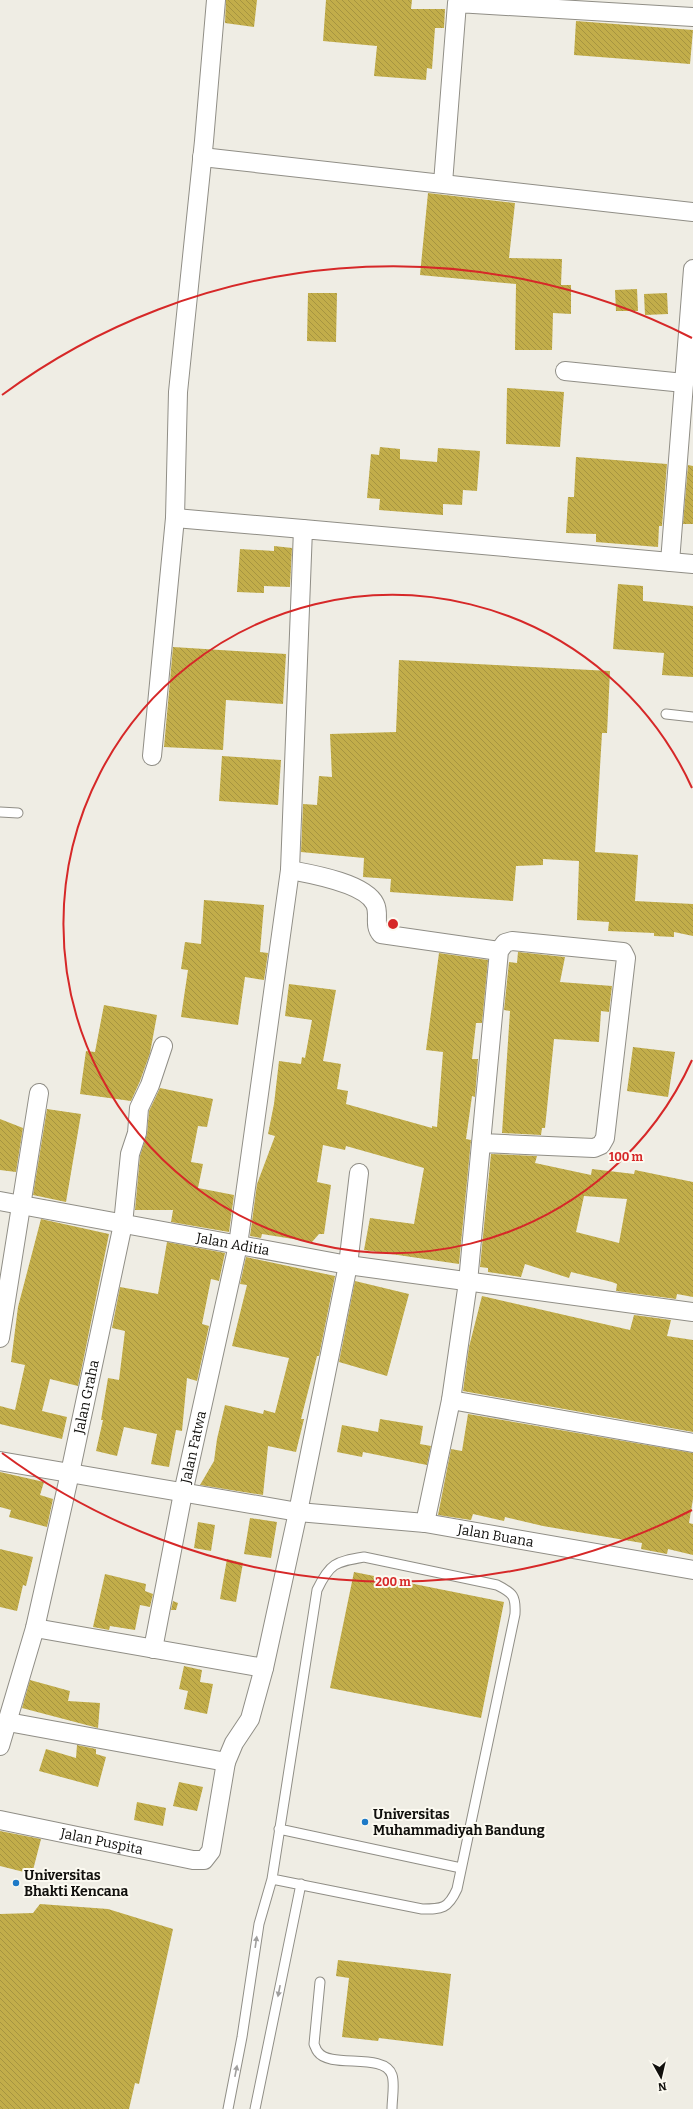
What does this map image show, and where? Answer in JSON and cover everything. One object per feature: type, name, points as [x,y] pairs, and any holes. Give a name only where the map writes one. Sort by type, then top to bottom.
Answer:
[{"type":"street","points":[[152,756],[175,518],[178,392],[202,157],[216,0]]},
{"type":"street","points":[[443,183],[457,1],[693,17]]},
{"type":"street","points":[[202,157],[693,212]]},
{"type":"street","points":[[670,562],[693,269]]},
{"type":"street","points":[[565,371],[684,383]]},
{"type":"street","points":[[175,518],[693,564]]},
{"type":"street","name":"Jalan Fatwa","points":[[153,1649],[183,1493],[238,1245],[290,870],[303,529]]},
{"type":"street","points":[[290,870],[348,884],[361,890],[371,898],[376,905],[377,929],[381,934],[500,951]]},
{"type":"street","points":[[425,1523],[451,1400],[468,1282],[500,951],[505,943],[512,941],[615,950],[623,952],[626,958],[605,1138],[601,1145],[594,1148],[482,1143]]},
{"type":"street","name":"Jalan Graha","points":[[0,1746],[35,1628],[70,1474],[123,1224],[130,1154],[137,1133],[139,1108],[150,1085],[163,1046]]},
{"type":"street","points":[[0,1338],[39,1093]]},
{"type":"street","points":[[8,1722],[226,1762],[234,1743],[250,1719],[264,1668],[298,1512],[348,1265],[359,1173]]},
{"type":"street","name":"Jalan Aditia","points":[[0,1202],[348,1265],[693,1312]]},
{"type":"street","points":[[451,1400],[693,1443]]},
{"type":"street","name":"Jalan Buana","points":[[0,1461],[298,1512],[425,1523],[693,1570]]},
{"type":"street","points":[[35,1628],[264,1668]]},
{"type":"street","name":"Jalan Puspita","points":[[0,1820],[193,1860],[204,1860],[211,1852],[226,1762]]},
{"type":"lane","points":[[666,714],[693,717]]},
{"type":"lane","points":[[0,812],[18,813]]},
{"type":"lane","points":[[228,2109],[242,2037],[259,1924],[272,1879],[317,1590],[326,1570],[343,1561],[364,1558],[497,1585],[510,1592],[516,1600],[515,1614],[457,1889],[451,1902],[440,1909],[422,1908],[272,1879]]},
{"type":"lane","points":[[279,1829],[461,1868]]},
{"type":"lane","points":[[255,2109],[301,1884]]},
{"type":"lane","points":[[320,1982],[314,2044],[318,2053],[325,2058],[374,2063],[387,2067],[392,2075],[392,2109]]},
{"type":"building","points":[[226,0],[257,0],[254,27],[225,23]]},
{"type":"building","points":[[326,0],[412,0],[411,9],[445,9],[444,28],[435,28],[432,69],[427,68],[426,80],[374,76],[377,46],[323,41]]},
{"type":"building","points":[[576,21],[693,30],[690,64],[574,55]]},
{"type":"building","points":[[428,193],[515,203],[509,258],[562,259],[561,285],[571,285],[571,314],[553,313],[552,350],[515,350],[516,284],[420,275]]},
{"type":"building","points":[[637,289],[638,311],[616,311],[615,290]]},
{"type":"building","points":[[308,293],[337,293],[336,342],[307,341]]},
{"type":"building","points":[[667,293],[668,314],[645,315],[644,294]]},
{"type":"building","points":[[507,388],[564,392],[560,447],[506,444]]},
{"type":"building","points":[[380,447],[400,449],[400,459],[437,462],[438,448],[480,451],[477,491],[463,490],[462,505],[443,504],[443,515],[379,510],[380,499],[367,498],[371,454],[379,455]]},
{"type":"building","points":[[576,457],[667,464],[662,526],[659,526],[658,547],[596,542],[596,534],[566,533],[568,497],[574,497]]},
{"type":"building","points":[[688,465],[693,466],[693,524],[683,524]]},
{"type":"building","points":[[274,546],[292,548],[290,587],[264,586],[264,593],[237,592],[240,549],[274,551]]},
{"type":"building","points":[[618,584],[643,586],[643,601],[693,606],[693,677],[662,675],[664,653],[613,649]]},
{"type":"building","points":[[173,647],[286,654],[283,704],[226,700],[223,750],[164,747]]},
{"type":"building","points":[[399,660],[610,671],[607,733],[602,733],[595,852],[638,855],[635,901],[693,904],[693,936],[674,932],[674,937],[654,936],[654,933],[608,931],[609,922],[577,920],[579,861],[543,859],[543,865],[516,866],[513,901],[390,892],[391,879],[363,877],[364,858],[301,852],[303,804],[317,805],[319,776],[332,777],[330,734],[396,732]]},
{"type":"building","points":[[222,756],[281,760],[278,805],[219,801]]},
{"type":"building","points":[[204,900],[264,905],[260,952],[268,953],[264,980],[245,977],[238,1025],[181,1017],[188,970],[181,969],[185,942],[201,944]]},
{"type":"building","points":[[518,952],[565,957],[560,982],[612,986],[609,1012],[601,1011],[599,1042],[554,1039],[545,1128],[542,1128],[541,1135],[502,1133],[510,1011],[504,1010],[509,962],[517,963]]},
{"type":"building","points":[[439,953],[488,960],[482,1023],[476,1023],[472,1059],[478,1059],[475,1097],[472,1096],[466,1139],[471,1140],[459,1264],[364,1250],[370,1218],[414,1224],[424,1168],[346,1146],[345,1150],[323,1145],[317,1182],[331,1185],[324,1234],[319,1234],[312,1242],[262,1234],[261,1238],[250,1236],[257,1184],[275,1136],[268,1134],[274,1104],[279,1061],[301,1064],[302,1057],[305,1058],[312,1020],[285,1016],[289,984],[336,990],[323,1061],[341,1064],[337,1089],[348,1091],[346,1104],[432,1128],[432,1126],[437,1127],[443,1052],[426,1050]]},
{"type":"building","points":[[104,1005],[157,1015],[150,1053],[131,1101],[80,1094],[86,1051],[95,1052]]},
{"type":"building","points":[[633,1047],[675,1052],[668,1097],[627,1091]]},
{"type":"building","points":[[160,1088],[213,1099],[207,1127],[198,1126],[191,1162],[203,1164],[198,1188],[234,1195],[229,1232],[171,1222],[173,1210],[135,1210],[140,1156],[147,1134],[149,1111]]},
{"type":"building","points":[[47,1109],[81,1114],[66,1202],[33,1195]]},
{"type":"building","points":[[0,1119],[23,1128],[16,1172],[0,1170]]},
{"type":"building","points":[[491,1154],[537,1156],[535,1163],[591,1175],[592,1169],[634,1174],[635,1170],[693,1182],[693,1297],[677,1294],[676,1299],[616,1291],[617,1284],[612,1282],[571,1272],[569,1278],[525,1264],[521,1277],[488,1272],[488,1268],[480,1267]],"holes":[[[584,1196],[627,1199],[619,1243],[576,1232]]]},
{"type":"building","points":[[41,1219],[109,1234],[78,1386],[50,1379],[42,1411],[67,1417],[62,1439],[0,1424],[0,1406],[15,1410],[25,1365],[11,1362],[18,1307]]},
{"type":"building","points":[[167,1242],[225,1253],[219,1281],[211,1279],[202,1324],[209,1326],[197,1381],[187,1378],[182,1431],[176,1430],[169,1467],[151,1464],[157,1434],[124,1427],[117,1456],[96,1451],[103,1420],[101,1420],[108,1378],[119,1380],[125,1331],[112,1328],[120,1287],[158,1294]]},
{"type":"building","points":[[246,1257],[335,1276],[319,1356],[317,1356],[301,1419],[304,1419],[296,1452],[268,1446],[263,1495],[200,1485],[214,1461],[217,1439],[225,1405],[263,1414],[264,1410],[275,1413],[289,1358],[232,1346],[247,1285],[240,1284]]},
{"type":"building","points":[[355,1281],[409,1294],[387,1376],[339,1362]]},
{"type":"building","points":[[482,1296],[630,1330],[634,1315],[671,1320],[667,1336],[693,1340],[693,1432],[463,1391],[469,1347]]},
{"type":"building","points":[[468,1414],[693,1453],[693,1499],[689,1523],[693,1524],[693,1555],[668,1549],[667,1554],[641,1549],[642,1543],[543,1526],[505,1517],[504,1521],[473,1514],[471,1520],[438,1515],[451,1449],[462,1451]]},
{"type":"building","points":[[380,1419],[423,1426],[420,1444],[431,1446],[427,1465],[363,1452],[362,1457],[337,1452],[342,1425],[378,1432]]},
{"type":"building","points":[[0,1472],[44,1482],[40,1495],[53,1499],[47,1527],[9,1517],[11,1510],[0,1507]]},
{"type":"building","points":[[250,1518],[277,1522],[271,1558],[244,1554]]},
{"type":"building","points":[[198,1522],[215,1525],[211,1551],[194,1548]]},
{"type":"building","points":[[0,1549],[33,1557],[26,1586],[23,1585],[17,1611],[0,1607]]},
{"type":"building","points":[[227,1559],[243,1563],[236,1602],[220,1599]]},
{"type":"building","points":[[354,1572],[504,1602],[481,1718],[330,1688]]},
{"type":"building","points":[[105,1574],[146,1584],[145,1591],[153,1594],[150,1607],[140,1605],[135,1630],[110,1626],[109,1630],[93,1627]]},
{"type":"building","points":[[173,1601],[178,1603],[176,1610],[171,1610]]},
{"type":"building","points":[[184,1666],[202,1670],[200,1682],[213,1684],[207,1714],[184,1709],[188,1691],[179,1689]]},
{"type":"building","points":[[30,1680],[70,1691],[68,1701],[100,1703],[98,1728],[22,1708]]},
{"type":"building","points":[[77,1745],[96,1749],[96,1754],[106,1757],[98,1787],[39,1771],[46,1749],[76,1758]]},
{"type":"building","points":[[179,1782],[203,1787],[197,1811],[173,1806]]},
{"type":"building","points":[[137,1802],[166,1808],[163,1826],[134,1820]]},
{"type":"building","points":[[0,1831],[41,1839],[32,1874],[0,1866]]},
{"type":"building","points":[[40,1904],[108,1909],[173,1929],[139,2084],[135,2083],[129,2109],[0,2109],[0,1914],[33,1913]]},
{"type":"building","points":[[338,1960],[451,1974],[443,2046],[379,2038],[378,2041],[342,2037],[349,1978],[336,1976]]},
{"type":"place","name":"Universitas Muhammadiyah Bandung","points":[[365,1822]]},
{"type":"place","name":"Universitas Bhakti Kencana","points":[[16,1883]]}]
